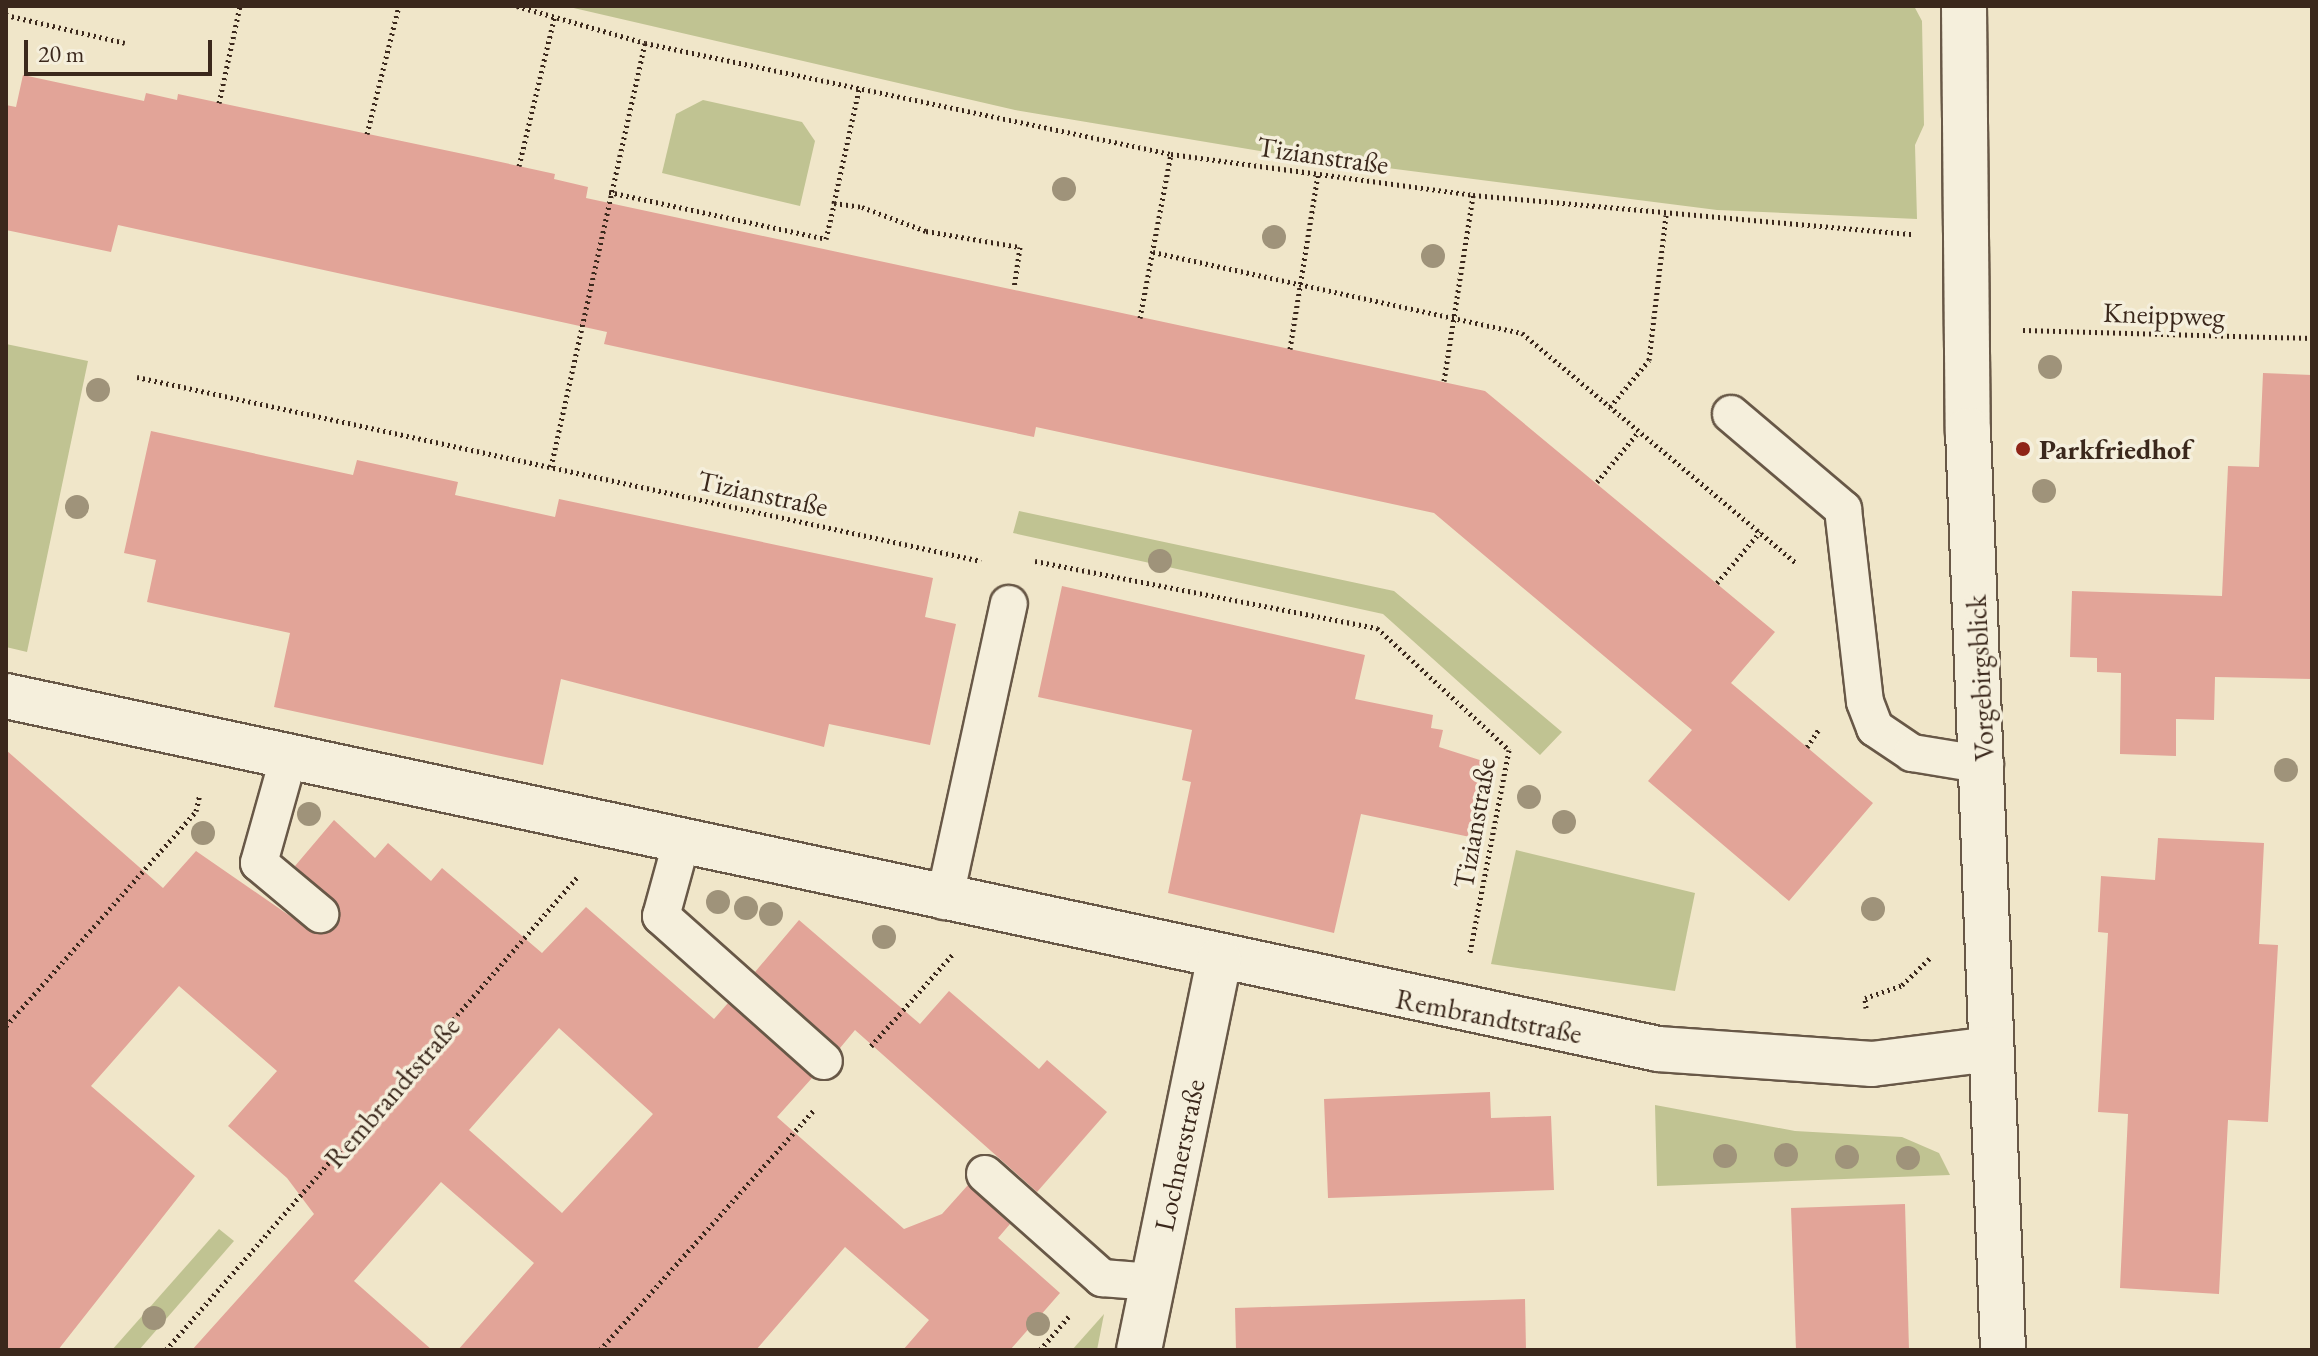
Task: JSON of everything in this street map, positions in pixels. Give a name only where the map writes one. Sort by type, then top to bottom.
[{"type":"street","name":"Vorgebirgsblick","points":[[1964,6],[1962,238],[1985,765],[1991,1049],[2003,1350]]},
{"type":"street","name":"Rembrandtstraße","points":[[6,696],[682,840],[944,901],[993,909],[1455,1011],[1658,1049],[1872,1064],[1991,1049]]},
{"type":"street","name":"Lochnerstraße","points":[[1139,1350],[1219,960]]},
{"type":"lane","points":[[1731,414],[1843,509],[1865,702],[1875,728],[1912,753],[1985,765]]},
{"type":"lane","points":[[944,901],[1009,604]]},
{"type":"lane","points":[[289,756],[259,863],[320,914]]},
{"type":"lane","points":[[682,840],[661,916],[824,1061]]},
{"type":"lane","points":[[985,1174],[1102,1278],[1153,1282]]},
{"type":"path","points":[[219,103],[240,6]]},
{"type":"path","points":[[367,134],[399,6]]},
{"type":"path","name":"Tizianstraße","points":[[517,6],[645,43],[1171,154],[1473,195],[1666,215],[1962,238]]},
{"type":"path","points":[[6,15],[125,43]]},
{"type":"path","points":[[519,166],[555,15]]},
{"type":"path","points":[[551,467],[609,192],[645,43]]},
{"type":"path","points":[[609,192],[826,239],[859,89]]},
{"type":"path","points":[[1140,318],[1171,154]]},
{"type":"path","points":[[1290,349],[1301,298],[1295,286],[1318,175]]},
{"type":"path","points":[[1444,381],[1449,317],[1473,195]]},
{"type":"path","points":[[834,203],[926,231],[1020,247],[1014,288]]},
{"type":"path","points":[[1610,407],[1649,360],[1666,215]]},
{"type":"path","points":[[1153,252],[1295,286],[1522,333],[1803,569]]},
{"type":"path","name":"Kneippweg","points":[[2015,330],[2312,338]]},
{"type":"path","name":"Tizianstraße","points":[[137,377],[993,562]]},
{"type":"path","points":[[1597,482],[1639,431]]},
{"type":"path","points":[[1717,583],[1760,532]]},
{"type":"path","name":"Tizianstraße","points":[[1020,564],[1046,559],[1377,628],[1509,750],[1455,1011]]},
{"type":"path","points":[[1807,747],[1821,728],[1820,713]]},
{"type":"path","points":[[1821,728],[1832,736]]},
{"type":"path","points":[[6,1026],[196,811],[214,739]]},
{"type":"path","name":"Rembrandtstraße","points":[[166,1350],[572,889],[607,825]]},
{"type":"path","points":[[863,1055],[993,909]]},
{"type":"path","points":[[1872,1064],[1865,998],[1902,985],[1938,945]]},
{"type":"path","points":[[600,1350],[821,1102]]},
{"type":"green space","points":[[565,6],[1914,6],[1922,21],[1924,125],[1915,145],[1917,219],[1717,210],[1278,154],[1015,110]]},
{"type":"green space","points":[[703,100],[802,122],[815,141],[800,206],[662,173],[676,114]]},
{"type":"green space","points":[[6,344],[88,361],[27,652],[6,647]]},
{"type":"green space","points":[[1019,511],[1394,591],[1562,732],[1540,755],[1383,614],[1013,533]]},
{"type":"green space","points":[[1516,850],[1695,893],[1675,991],[1491,964]]},
{"type":"green space","points":[[1655,1105],[1795,1131],[1902,1137],[1939,1153],[1950,1175],[1657,1186]]},
{"type":"green space","points":[[219,1229],[234,1241],[139,1350],[112,1350]]},
{"type":"green space","points":[[1104,1314],[1097,1350],[1072,1350]]},
{"type":"building","points":[[23,75],[144,101],[146,93],[177,100],[178,94],[473,156],[555,174],[554,179],[588,187],[586,198],[1485,391],[1775,632],[1731,683],[1873,803],[1789,901],[1648,781],[1692,730],[1434,513],[1036,427],[1034,437],[604,344],[607,332],[118,225],[111,252],[6,230],[6,105],[16,107]]},
{"type":"building","points":[[2263,373],[2312,375],[2312,679],[2215,677],[2214,720],[2176,719],[2176,756],[2120,754],[2121,673],[2097,672],[2097,658],[2070,657],[2072,591],[2222,596],[2228,466],[2259,467]]},
{"type":"building","points":[[151,431],[353,475],[357,460],[458,482],[455,495],[555,517],[559,499],[933,578],[925,617],[956,624],[930,745],[829,724],[824,747],[561,679],[543,765],[274,707],[290,633],[147,602],[156,560],[124,553]]},
{"type":"building","points":[[1062,586],[1365,655],[1355,699],[1433,715],[1431,728],[1443,730],[1439,747],[1486,762],[1470,837],[1361,814],[1334,933],[1168,893],[1191,782],[1182,780],[1192,730],[1038,697]]},
{"type":"building","points":[[6,750],[163,888],[196,851],[316,934],[336,928],[340,908],[295,866],[334,820],[375,858],[388,843],[431,881],[442,868],[542,953],[586,907],[714,1019],[728,1003],[812,1078],[777,1117],[904,1229],[942,1214],[968,1185],[1010,1224],[998,1238],[1060,1293],[1010,1350],[903,1350],[929,1320],[845,1247],[756,1350],[458,1350],[534,1263],[441,1182],[354,1281],[432,1350],[192,1350],[314,1214],[287,1178],[228,1126],[277,1071],[179,986],[91,1086],[195,1176],[58,1350],[6,1350]],"holes":[[[559,1028],[653,1114],[562,1213],[469,1130]]]},
{"type":"building","points":[[2158,838],[2264,843],[2259,944],[2278,945],[2268,1122],[2228,1120],[2219,1294],[2120,1288],[2128,1114],[2098,1112],[2108,933],[2098,932],[2101,876],[2155,880]]},
{"type":"building","points":[[799,920],[920,1024],[949,991],[1039,1069],[1047,1060],[1107,1112],[1037,1192],[855,1030],[840,1048],[755,972]]},
{"type":"building","points":[[1490,1092],[1491,1118],[1551,1116],[1554,1190],[1328,1198],[1324,1099]]},
{"type":"building","points":[[1905,1204],[1909,1350],[1796,1350],[1791,1208]]},
{"type":"building","points":[[1525,1299],[1526,1350],[1236,1350],[1235,1308]]},
{"type":"place","name":"Parkfriedhof","points":[[2023,449]]}]
